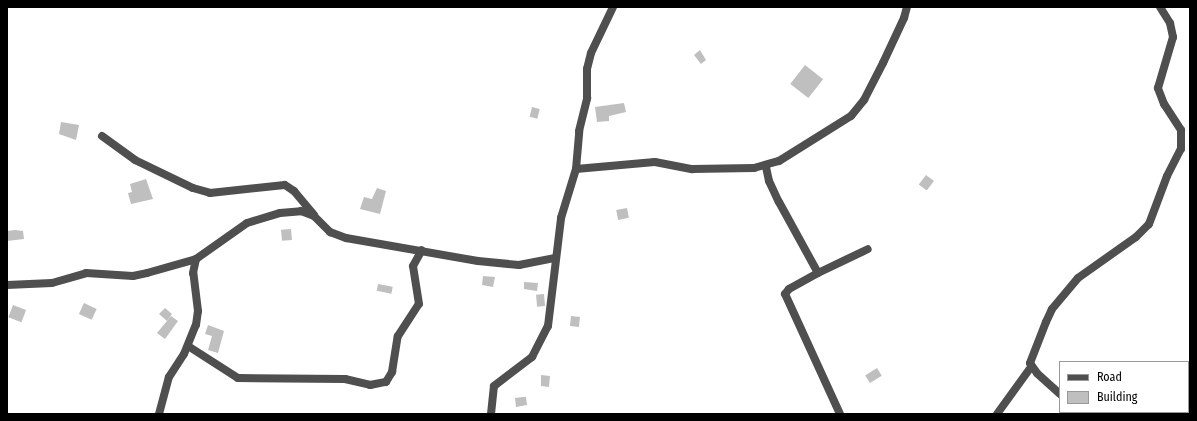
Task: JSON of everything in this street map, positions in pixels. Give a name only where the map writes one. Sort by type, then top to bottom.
[{"type":"street","points":[[491,414],[494,386],[532,357],[548,326],[554,258],[561,218],[576,169],[579,131],[587,98],[587,70],[591,53],[613,7]]},
{"type":"street","points":[[576,169],[655,162],[716,170],[766,167],[826,133],[851,116],[864,100],[904,18],[907,7]]},
{"type":"street","points":[[997,414],[1031,367],[1031,360],[1046,322],[1067,290],[1078,278],[1136,236],[1153,218],[1167,176],[1181,149],[1181,130],[1164,104],[1158,88],[1173,37],[1170,23],[1160,7]]},
{"type":"street","points":[[102,136],[135,160],[193,188],[210,193],[285,185],[294,191],[314,216],[330,232],[346,238],[422,250],[478,261],[519,265],[554,258]]},
{"type":"street","points":[[766,167],[769,182],[818,273]]},
{"type":"street","points":[[7,285],[52,283],[86,273],[133,276],[196,259],[247,223],[287,212],[301,211],[314,216]]},
{"type":"street","points":[[840,414],[786,299],[786,294],[789,289],[818,273],[868,249]]},
{"type":"street","points":[[188,346],[238,378],[345,379],[370,385],[386,382],[392,372],[398,336],[419,304],[413,266],[422,250]]},
{"type":"street","points":[[159,414],[168,377],[188,346],[198,312],[193,273],[196,259]]},
{"type":"street","points":[[1031,367],[1059,393]]},
{"type":"building","points":[[700,50],[706,60],[701,64],[694,55]]},
{"type":"building","points":[[805,65],[823,79],[808,98],[790,84]]},
{"type":"building","points":[[624,103],[626,112],[609,116],[609,121],[597,122],[595,107]]},
{"type":"building","points":[[532,107],[540,109],[537,119],[530,117]]},
{"type":"building","points":[[61,122],[79,125],[76,140],[59,134]]},
{"type":"building","points":[[926,175],[934,181],[927,191],[919,185]]},
{"type":"building","points":[[146,179],[153,199],[131,204],[128,193],[132,192],[130,184]]},
{"type":"building","points":[[377,188],[386,191],[380,214],[360,209],[364,197],[372,199]]},
{"type":"building","points":[[627,208],[629,218],[618,220],[616,210]]},
{"type":"building","points":[[291,229],[292,240],[282,241],[281,230]]},
{"type":"building","points":[[7,231],[23,231],[24,239],[7,241]]},
{"type":"building","points":[[483,276],[495,277],[493,287],[482,285]]},
{"type":"building","points":[[524,282],[538,283],[537,291],[524,289]]},
{"type":"building","points":[[378,284],[393,287],[391,294],[377,291]]},
{"type":"building","points":[[544,294],[545,306],[537,307],[536,295]]},
{"type":"building","points":[[84,303],[97,309],[92,320],[79,314]]},
{"type":"building","points":[[13,305],[26,310],[21,322],[8,317]]},
{"type":"building","points":[[165,308],[172,314],[167,321],[159,314]]},
{"type":"building","points":[[171,316],[178,321],[165,339],[157,333]]},
{"type":"building","points":[[571,316],[580,317],[579,327],[570,326]]},
{"type":"building","points":[[208,325],[224,331],[218,353],[208,350],[212,336],[205,334]]},
{"type":"building","points":[[877,368],[882,376],[870,383],[865,375]]},
{"type":"building","points":[[541,375],[550,376],[549,387],[541,386]]},
{"type":"building","points":[[526,397],[527,405],[516,407],[515,398]]}]
